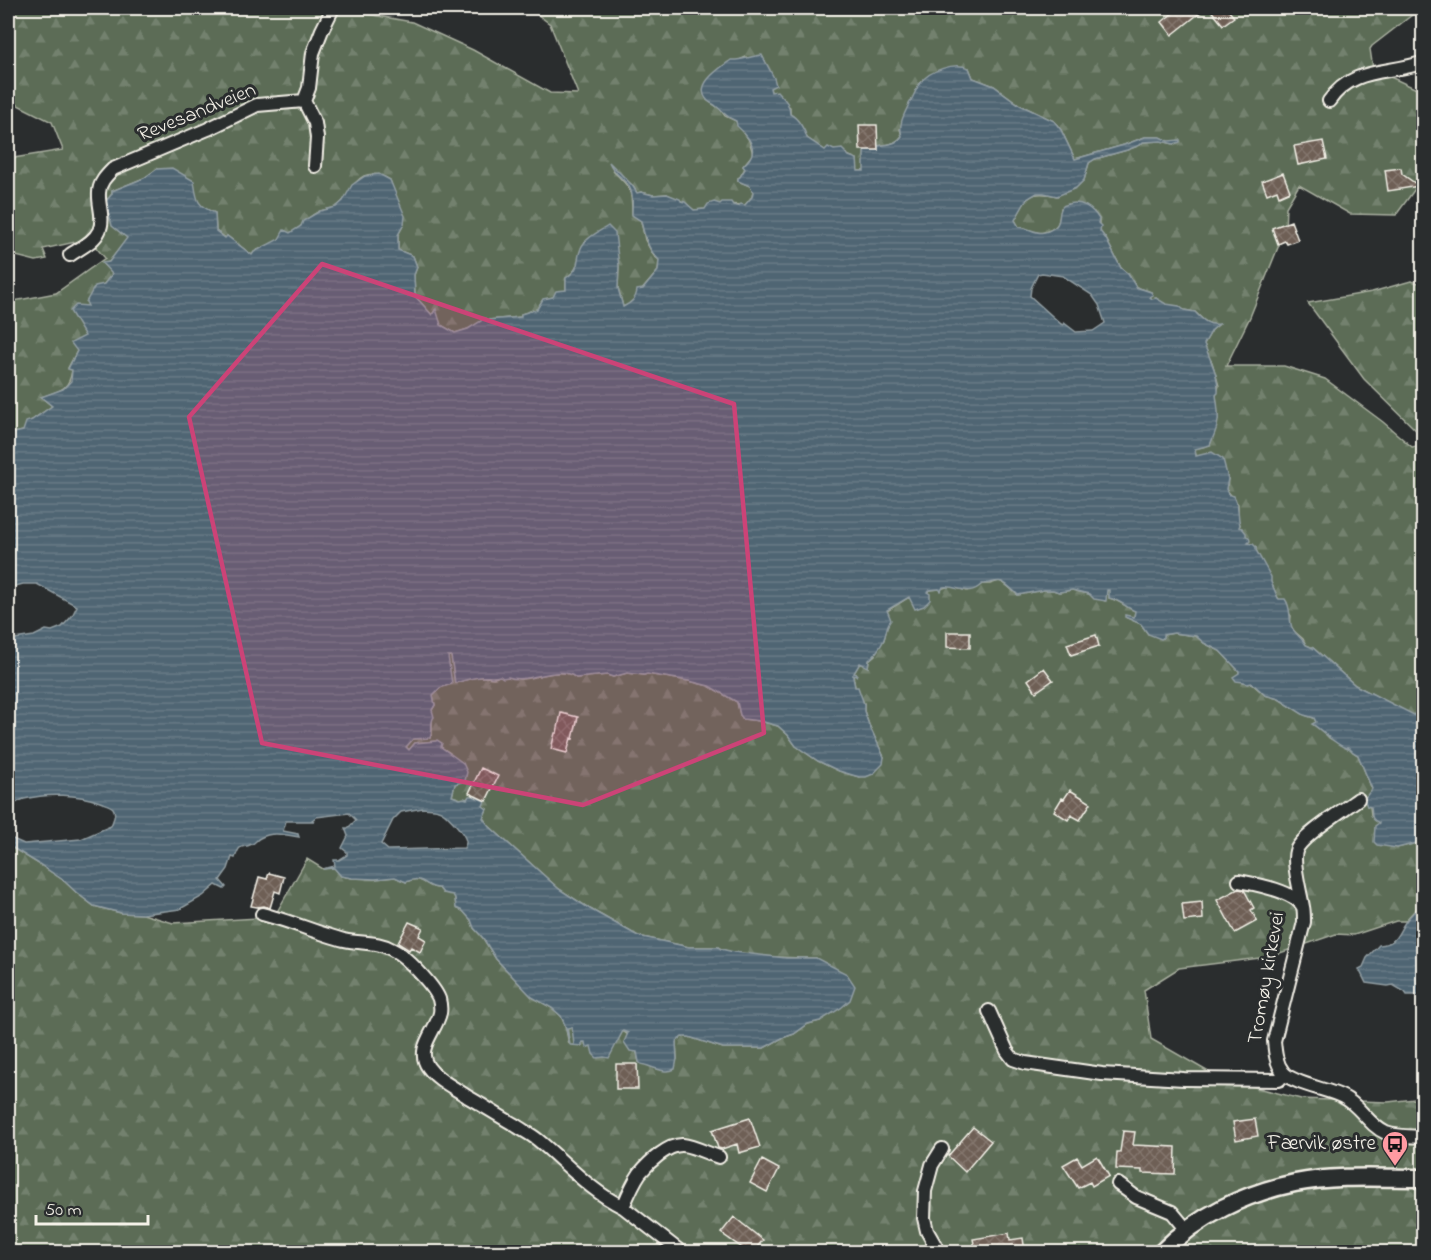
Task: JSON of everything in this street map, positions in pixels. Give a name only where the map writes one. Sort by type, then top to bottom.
[{"type":"main road","points":[[1162,1252],[1208,1216],[1243,1198],[1294,1183],[1335,1178],[1424,1178]]},
{"type":"street","points":[[315,166],[317,138],[315,123],[304,101],[309,88],[314,53],[333,8]]},
{"type":"street","points":[[1329,101],[1336,90],[1350,81],[1368,74],[1388,72],[1424,62]]},
{"type":"street","name":"Revesandveien","points":[[70,255],[91,241],[100,230],[102,220],[98,192],[102,181],[112,169],[208,129],[257,105],[304,101]]},
{"type":"street","points":[[1303,907],[1295,862],[1296,850],[1315,830],[1358,799]]},
{"type":"street","name":"Tromøy kirkevei","points":[[1239,881],[1286,894],[1303,907],[1304,922],[1274,1041],[1275,1054],[1284,1074]]},
{"type":"street","points":[[262,914],[346,940],[381,945],[394,950],[403,957],[434,988],[440,1001],[438,1019],[424,1048],[423,1057],[437,1077],[537,1139],[583,1181],[623,1207],[681,1252]]},
{"type":"street","points":[[989,1011],[1007,1051],[1013,1059],[1024,1064],[1102,1074],[1185,1079],[1279,1080],[1284,1074],[1294,1080],[1344,1097],[1384,1132],[1424,1137]]},
{"type":"street","points":[[623,1207],[641,1172],[659,1154],[671,1146],[683,1145],[719,1157]]},
{"type":"street","points":[[939,1252],[927,1231],[924,1218],[924,1191],[932,1165],[942,1149]]},
{"type":"street","points":[[1118,1184],[1136,1197],[1172,1212],[1188,1230]]},
{"type":"highlighted area","points":[[322,264],[734,404],[764,733],[583,805],[262,743],[189,417]]},
{"type":"green space","points":[[8,8],[333,8],[412,22],[473,50],[550,93],[578,94],[550,24],[529,8],[1421,8],[1370,49],[1373,69],[1421,91],[1423,178],[1396,215],[1350,214],[1299,185],[1286,207],[1285,230],[1250,317],[1226,366],[1284,366],[1325,379],[1383,422],[1412,447],[1423,445],[1423,718],[1416,717],[1355,685],[1313,648],[1306,645],[1290,625],[1291,616],[1278,598],[1256,547],[1247,543],[1246,536],[1239,527],[1238,504],[1226,489],[1228,479],[1196,456],[1194,449],[1210,445],[1218,419],[1216,394],[1219,386],[1204,344],[1212,330],[1218,325],[1208,323],[1195,312],[1178,306],[1166,305],[1156,298],[1152,299],[1151,292],[1136,287],[1121,268],[1106,239],[1099,231],[1099,219],[1094,212],[1061,208],[1056,226],[1039,233],[1019,227],[1015,220],[1026,200],[1035,194],[1057,196],[1084,180],[1089,163],[1095,159],[1127,150],[1143,142],[1161,141],[1174,144],[1159,137],[1145,137],[1075,159],[1054,121],[1020,105],[994,86],[973,78],[969,68],[900,129],[902,136],[900,139],[892,144],[878,146],[878,150],[864,171],[857,171],[857,159],[834,150],[826,151],[807,138],[790,114],[790,107],[771,92],[746,57],[737,61],[707,100],[720,109],[725,116],[736,121],[749,140],[753,154],[743,166],[745,168],[738,178],[738,181],[750,186],[753,192],[745,205],[720,204],[694,210],[667,194],[637,193],[632,185],[613,171],[624,181],[629,190],[632,199],[632,214],[641,221],[645,240],[654,256],[659,260],[658,271],[630,304],[623,307],[618,288],[619,266],[582,248],[576,269],[566,278],[566,290],[543,300],[537,309],[521,314],[521,317],[488,320],[455,333],[441,325],[435,310],[432,315],[415,296],[414,275],[417,267],[413,256],[398,250],[398,235],[404,224],[390,180],[387,178],[374,174],[364,176],[355,183],[340,204],[315,214],[295,231],[252,255],[227,236],[226,238],[216,231],[215,213],[203,208],[197,200],[157,169],[144,178],[112,191],[106,201],[128,238],[109,262],[103,264],[113,273],[89,306],[85,336],[68,368],[72,370],[66,386],[41,397],[52,406],[32,420],[23,431],[14,433],[8,441],[8,302],[56,293],[105,258],[89,239],[43,249],[47,259],[36,261],[8,254],[8,159],[63,150],[52,122],[8,100]]},
{"type":"green space","points":[[1411,281],[1423,284],[1423,437],[1364,379],[1308,303],[1372,292]]},
{"type":"green space","points":[[999,581],[1018,595],[1044,590],[1059,592],[1072,590],[1105,601],[1107,590],[1110,590],[1109,598],[1135,611],[1134,617],[1125,617],[1141,624],[1148,634],[1174,633],[1196,636],[1220,651],[1239,671],[1244,682],[1251,683],[1265,695],[1279,699],[1314,718],[1316,722],[1313,724],[1329,738],[1348,746],[1358,755],[1372,789],[1367,806],[1370,807],[1371,815],[1397,848],[1417,843],[1423,844],[1423,904],[1405,921],[1396,921],[1354,935],[1336,934],[1268,957],[1179,968],[1144,990],[1151,1039],[1219,1078],[1301,1099],[1388,1102],[1423,1098],[1423,1252],[8,1252],[8,845],[63,880],[94,906],[121,913],[143,914],[173,923],[274,917],[307,859],[323,869],[334,867],[341,876],[375,879],[395,877],[406,882],[421,880],[430,886],[439,888],[443,893],[453,894],[456,908],[463,911],[471,920],[496,959],[532,997],[561,1016],[569,1044],[567,1027],[572,1027],[581,1042],[586,1042],[587,1047],[622,1031],[632,1040],[639,1062],[677,1059],[676,1042],[682,1037],[689,1037],[723,1048],[764,1048],[794,1034],[808,1024],[820,1021],[816,958],[750,955],[718,947],[689,947],[638,936],[559,889],[489,826],[483,818],[487,809],[452,796],[455,784],[450,753],[437,741],[415,743],[409,750],[406,747],[413,739],[430,738],[432,735],[432,710],[435,705],[433,695],[440,688],[447,656],[451,656],[455,683],[470,678],[498,676],[521,679],[564,673],[576,678],[607,675],[613,677],[627,673],[647,674],[709,686],[737,702],[743,719],[778,726],[796,746],[818,761],[859,777],[884,757],[869,725],[864,703],[855,687],[853,675],[860,662],[868,667],[869,660],[884,640],[888,622],[887,611],[909,597],[930,590],[950,586],[967,591],[982,584]]},
{"type":"water","points":[[762,55],[776,85],[770,88],[771,92],[777,91],[784,99],[790,114],[801,124],[807,138],[825,150],[828,147],[834,150],[842,149],[849,156],[857,159],[858,171],[864,171],[864,150],[878,150],[878,146],[894,143],[900,139],[902,120],[924,78],[943,68],[956,66],[969,68],[973,78],[994,86],[1020,105],[1054,121],[1075,159],[1145,137],[1160,137],[1168,141],[1180,140],[1174,144],[1161,141],[1143,142],[1127,150],[1095,159],[1089,163],[1084,180],[1076,188],[1057,196],[1037,193],[1027,199],[1015,220],[1019,227],[1040,233],[1057,225],[1063,206],[1077,203],[1086,206],[1099,219],[1100,231],[1121,268],[1136,287],[1151,292],[1152,299],[1156,298],[1166,304],[1195,312],[1208,323],[1219,324],[1212,330],[1204,344],[1217,380],[1216,430],[1210,445],[1195,449],[1196,456],[1212,452],[1223,459],[1228,479],[1226,489],[1236,500],[1239,527],[1249,537],[1248,543],[1256,547],[1271,577],[1278,598],[1285,599],[1287,602],[1292,627],[1306,645],[1313,648],[1355,685],[1423,718],[1423,844],[1417,843],[1397,848],[1377,845],[1374,842],[1375,826],[1379,823],[1373,818],[1371,807],[1367,806],[1364,799],[1372,789],[1358,755],[1348,747],[1348,749],[1338,744],[1312,724],[1316,722],[1314,718],[1304,715],[1279,699],[1265,695],[1252,683],[1236,681],[1233,677],[1239,671],[1220,651],[1196,636],[1174,633],[1163,635],[1161,639],[1148,634],[1141,624],[1125,617],[1125,615],[1134,617],[1135,611],[1109,598],[1109,590],[1107,590],[1106,601],[1072,590],[1059,592],[1044,590],[1018,595],[998,581],[982,584],[967,591],[948,587],[943,587],[941,591],[939,589],[930,590],[927,592],[930,594],[930,600],[924,606],[915,609],[909,597],[887,610],[891,620],[883,641],[869,660],[868,667],[860,663],[854,673],[857,674],[856,676],[853,675],[869,725],[884,757],[883,764],[873,774],[866,777],[839,771],[818,761],[796,746],[778,726],[743,719],[737,702],[709,686],[647,674],[627,673],[613,677],[607,675],[576,678],[561,673],[516,679],[500,676],[474,678],[455,683],[451,656],[448,656],[452,684],[440,688],[433,695],[435,705],[432,710],[434,717],[430,738],[413,739],[406,747],[409,750],[415,743],[437,740],[442,743],[441,747],[463,763],[467,772],[465,781],[455,784],[452,796],[467,799],[473,796],[485,801],[483,806],[487,809],[483,818],[489,826],[559,889],[638,936],[689,947],[718,947],[734,952],[786,958],[816,958],[847,974],[855,986],[850,1000],[841,1008],[820,1021],[808,1024],[794,1034],[764,1048],[723,1048],[689,1037],[682,1037],[676,1042],[677,1059],[675,1069],[671,1071],[662,1071],[641,1064],[637,1052],[630,1051],[624,1042],[628,1033],[623,1031],[609,1058],[597,1058],[591,1046],[586,1048],[585,1042],[582,1042],[582,1046],[570,1045],[561,1016],[532,997],[496,959],[471,920],[463,911],[456,908],[453,895],[443,893],[439,888],[421,880],[406,882],[395,877],[352,878],[341,876],[334,868],[323,869],[335,866],[334,860],[347,855],[342,848],[348,836],[345,828],[356,820],[349,813],[316,817],[312,820],[314,821],[286,821],[283,831],[298,834],[299,837],[270,835],[240,848],[235,858],[232,857],[228,869],[220,880],[226,887],[224,889],[216,885],[203,896],[180,909],[143,914],[121,913],[94,906],[63,880],[8,845],[8,837],[24,844],[81,839],[111,826],[115,815],[113,808],[109,805],[82,797],[62,795],[24,799],[8,808],[8,640],[34,636],[46,630],[52,631],[62,627],[77,606],[37,584],[23,584],[8,588],[8,441],[14,433],[23,431],[26,422],[52,406],[41,397],[63,389],[71,381],[72,370],[68,369],[77,351],[71,343],[85,336],[70,311],[76,305],[88,306],[86,302],[95,286],[104,284],[112,274],[102,263],[109,262],[127,238],[112,226],[106,201],[112,191],[144,178],[157,169],[172,168],[194,181],[198,201],[215,213],[216,231],[225,238],[227,236],[252,255],[279,239],[284,230],[290,233],[301,226],[303,221],[320,211],[336,207],[343,201],[352,185],[365,176],[379,174],[390,180],[405,216],[404,224],[398,235],[398,250],[413,256],[417,267],[414,275],[415,296],[432,315],[436,309],[441,325],[455,333],[468,329],[483,318],[488,320],[521,317],[521,314],[537,309],[543,299],[553,297],[556,291],[566,290],[566,278],[576,267],[583,244],[608,226],[615,233],[619,266],[618,288],[623,307],[633,300],[637,290],[643,289],[658,271],[659,260],[649,247],[641,221],[632,215],[630,188],[609,162],[637,193],[667,194],[680,199],[694,210],[705,209],[708,204],[714,202],[745,205],[753,192],[750,186],[738,181],[738,178],[745,169],[743,166],[751,156],[752,146],[737,126],[736,121],[708,101],[703,89],[709,78],[731,60]],"holes":[[[1038,274],[1063,276],[1092,295],[1099,305],[1105,323],[1093,331],[1076,332],[1064,323],[1061,324],[1030,296]],[[423,808],[441,811],[449,817],[465,838],[464,848],[388,850],[381,844],[393,820],[401,812]],[[572,1027],[574,1045],[570,1045],[567,1028]]]},
{"type":"water","points":[[1423,904],[1423,995],[1407,995],[1393,985],[1366,983],[1359,969],[1379,945],[1394,940],[1408,918]]},
{"type":"building","points":[[1179,8],[1206,8],[1172,35],[1162,22]]},
{"type":"building","points":[[1209,8],[1226,8],[1234,17],[1223,25]]},
{"type":"building","points":[[859,125],[877,125],[878,150],[860,150]]},
{"type":"building","points":[[1323,141],[1327,159],[1298,165],[1294,146]]},
{"type":"building","points":[[1401,168],[1402,174],[1419,186],[1388,191],[1385,170]]},
{"type":"building","points":[[1283,173],[1290,191],[1279,196],[1277,190],[1267,194],[1262,181]]},
{"type":"building","points":[[1291,221],[1298,240],[1278,244],[1272,228]]},
{"type":"building","points":[[947,632],[970,632],[970,648],[947,647]]},
{"type":"building","points":[[1096,635],[1099,646],[1071,655],[1067,644]]},
{"type":"building","points":[[1044,668],[1053,680],[1036,692],[1028,680]]},
{"type":"building","points":[[561,713],[578,717],[567,753],[551,749]]},
{"type":"building","points":[[481,768],[498,776],[486,801],[469,793]]},
{"type":"building","points":[[1070,790],[1091,803],[1080,820],[1071,815],[1068,820],[1054,811]]},
{"type":"building","points":[[269,873],[284,877],[280,893],[275,891],[270,908],[251,906],[259,877],[267,879]]},
{"type":"building","points":[[1238,889],[1244,890],[1254,908],[1251,910],[1257,921],[1235,933],[1217,900]]},
{"type":"building","points":[[1202,902],[1203,919],[1184,921],[1182,904]]},
{"type":"building","points":[[409,922],[423,928],[419,936],[426,940],[420,952],[411,947],[409,950],[398,943]]},
{"type":"building","points":[[616,1064],[637,1064],[638,1089],[616,1089]]},
{"type":"building","points":[[750,1118],[760,1147],[739,1153],[737,1144],[722,1149],[718,1148],[712,1130]]},
{"type":"building","points":[[1255,1119],[1258,1136],[1236,1140],[1233,1122]]},
{"type":"building","points":[[973,1127],[991,1141],[965,1172],[948,1156]]},
{"type":"building","points":[[1123,1131],[1135,1132],[1133,1145],[1176,1147],[1175,1174],[1116,1169],[1117,1152],[1120,1152]]},
{"type":"building","points":[[1097,1156],[1109,1176],[1092,1186],[1090,1182],[1078,1188],[1063,1165],[1077,1157],[1082,1165]]},
{"type":"building","points":[[762,1160],[779,1169],[767,1192],[750,1183]]},
{"type":"building","points":[[734,1217],[763,1240],[753,1252],[748,1252],[721,1233]]},
{"type":"building","points":[[1009,1233],[1010,1240],[1023,1238],[1025,1252],[976,1252],[973,1239]]},
{"type":"place","name":"Færvik østre","points":[[1395,1167]]}]
